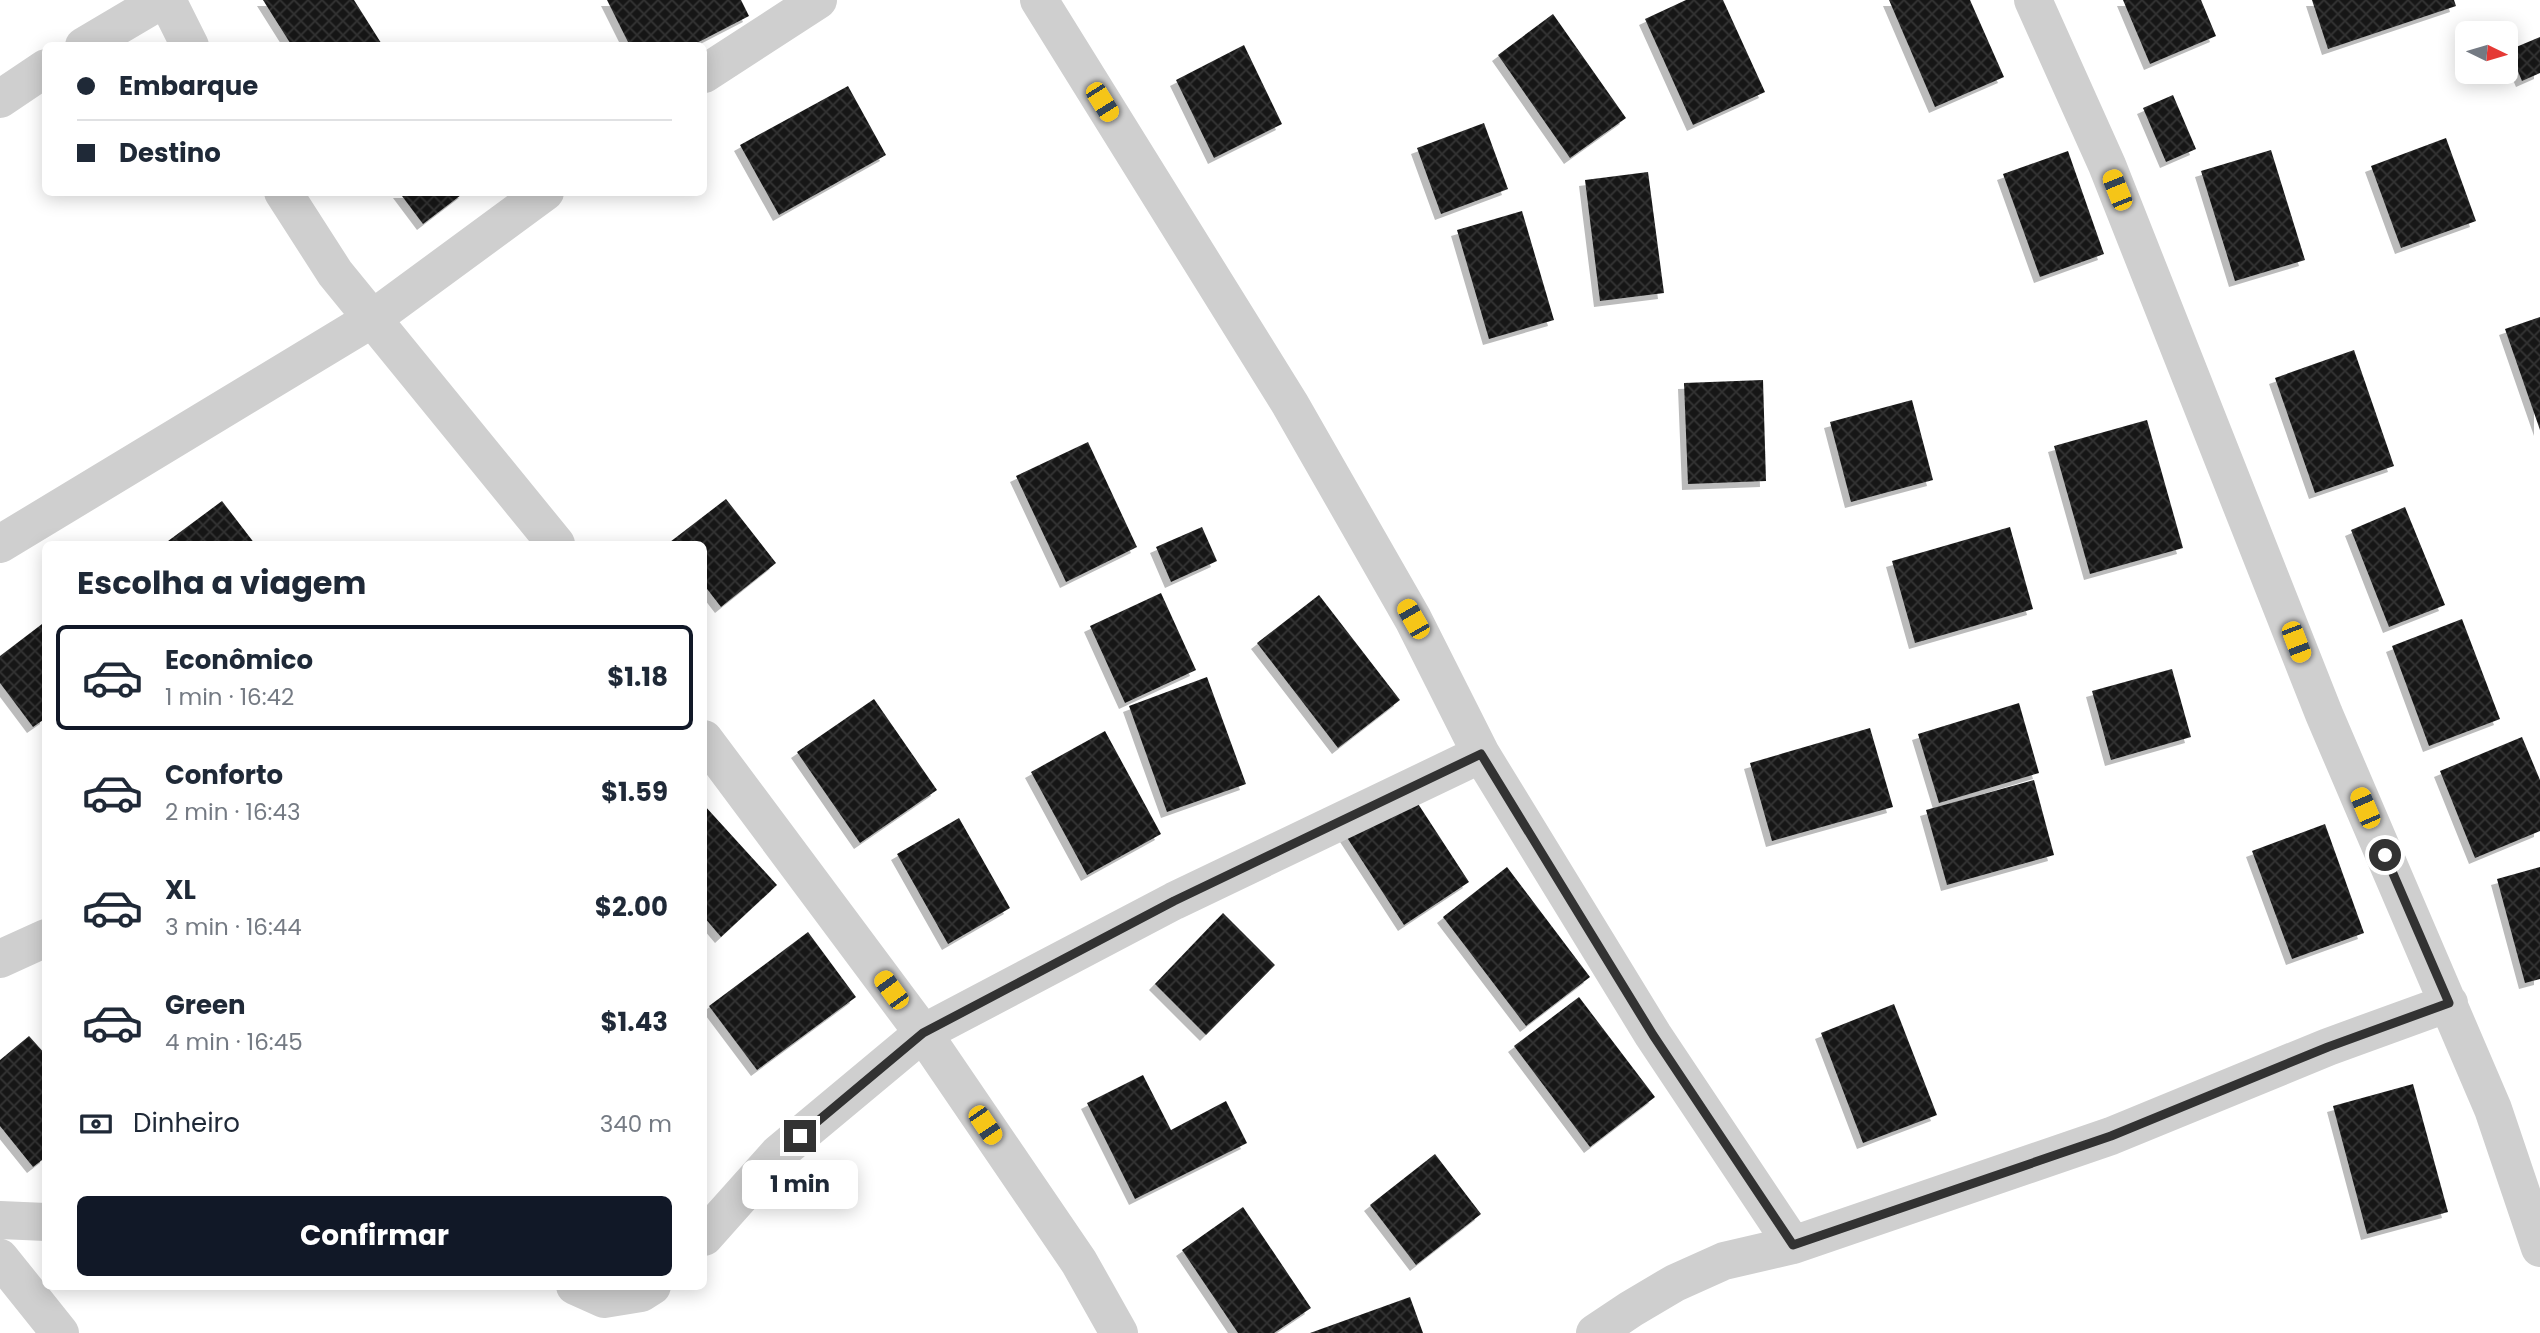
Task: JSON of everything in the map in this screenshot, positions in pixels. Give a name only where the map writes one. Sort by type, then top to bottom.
[{"type":"street","points":[[91,42],[164,0],[188,42]]},
{"type":"street","points":[[707,72],[818,0]]},
{"type":"street","points":[[1039,0],[1290,404],[1413,619],[1481,754],[1653,1035],[1793,1245]]},
{"type":"street","points":[[2033,0],[2107,164],[2324,714],[2493,1110],[2540,1248]]},
{"type":"street","points":[[0,99],[42,71]]},
{"type":"street","points":[[286,196],[335,273],[554,541]]},
{"type":"street","points":[[0,544],[372,319],[540,196]]},
{"type":"street","points":[[707,743],[923,1033],[1079,1262],[1119,1333]]},
{"type":"street","points":[[707,1234],[779,1153],[923,1033],[1174,901],[1481,754]]},
{"type":"street","points":[[0,959],[42,940]]},
{"type":"street","points":[[1595,1333],[1675,1283],[1724,1261],[1793,1245],[2111,1136],[2328,1047],[2449,1003]]},
{"type":"street","points":[[0,1220],[42,1222]]},
{"type":"street","points":[[0,1258],[61,1333]]},
{"type":"street","points":[[584,1290],[604,1299],[646,1290]]},
{"type":"building","points":[[263,0],[354,0],[380,42],[289,42]]},
{"type":"building","points":[[607,0],[741,0],[749,16],[699,42],[628,42]]},
{"type":"building","points":[[1686,0],[1723,0],[1765,92],[1693,125],[1645,19]]},
{"type":"building","points":[[1889,0],[1970,0],[2004,77],[1935,107]]},
{"type":"building","points":[[2123,0],[2201,0],[2216,36],[2150,64]]},
{"type":"building","points":[[2312,0],[2454,0],[2456,6],[2328,49]]},
{"type":"building","points":[[1553,14],[1626,118],[1570,158],[1498,55]]},
{"type":"building","points":[[2540,37],[2540,73],[2522,81],[2518,71],[2518,46]]},
{"type":"building","points":[[1244,45],[1282,124],[1214,158],[1176,80]]},
{"type":"building","points":[[848,86],[886,155],[779,215],[740,145]]},
{"type":"building","points":[[2173,95],[2196,149],[2166,162],[2143,108]]},
{"type":"building","points":[[1484,123],[1508,189],[1441,214],[1417,148]]},
{"type":"building","points":[[2446,138],[2476,221],[2401,248],[2371,166]]},
{"type":"building","points":[[2271,150],[2305,260],[2235,281],[2201,171]]},
{"type":"building","points":[[2068,151],[2104,254],[2040,277],[2003,174]]},
{"type":"building","points":[[1648,172],[1664,293],[1600,301],[1585,180]]},
{"type":"building","points":[[402,196],[460,196],[423,224]]},
{"type":"building","points":[[1522,211],[1554,320],[1489,339],[1457,230]]},
{"type":"building","points":[[2540,317],[2540,430],[2505,329]]},
{"type":"building","points":[[2354,350],[2394,466],[2315,493],[2275,378]]},
{"type":"building","points":[[1763,380],[1766,481],[1688,484],[1684,383]]},
{"type":"building","points":[[1912,400],[1933,480],[1851,502],[1830,422]]},
{"type":"building","points":[[2147,420],[2183,548],[2090,574],[2054,446]]},
{"type":"building","points":[[1088,442],[1137,547],[1066,582],[1016,476]]},
{"type":"building","points":[[726,499],[776,563],[721,607],[707,589],[707,541],[671,541]]},
{"type":"building","points":[[222,501],[253,541],[168,541]]},
{"type":"building","points":[[2405,507],[2445,605],[2389,627],[2351,530]]},
{"type":"building","points":[[1202,527],[1217,561],[1171,582],[1156,547]]},
{"type":"building","points":[[2010,527],[2033,609],[1915,643],[1892,561]]},
{"type":"building","points":[[1161,593],[1196,670],[1125,703],[1090,626]]},
{"type":"building","points":[[1319,595],[1400,700],[1338,748],[1257,643]]},
{"type":"building","points":[[2462,619],[2500,719],[2429,746],[2392,646]]},
{"type":"building","points":[[42,624],[42,721],[33,727],[0,683],[0,656]]},
{"type":"building","points":[[2172,669],[2191,737],[2111,760],[2092,691]]},
{"type":"building","points":[[1207,677],[1246,784],[1167,812],[1129,706]]},
{"type":"building","points":[[874,699],[937,790],[860,843],[797,752]]},
{"type":"building","points":[[2019,703],[2039,773],[1939,803],[1918,734]]},
{"type":"building","points":[[1870,728],[1893,807],[1772,841],[1750,763]]},
{"type":"building","points":[[1105,731],[1161,834],[1087,875],[1031,772]]},
{"type":"building","points":[[2522,737],[2540,780],[2540,831],[2475,858],[2440,771]]},
{"type":"building","points":[[2034,780],[2054,855],[1947,885],[1926,810]]},
{"type":"building","points":[[1411,793],[1469,882],[1404,925],[1346,836]]},
{"type":"building","points":[[707,808],[777,885],[721,937],[707,921]]},
{"type":"building","points":[[959,818],[1010,908],[948,944],[897,854]]},
{"type":"building","points":[[2325,824],[2364,933],[2292,959],[2252,851]]},
{"type":"building","points":[[1507,867],[1590,977],[1526,1026],[1443,917]]},
{"type":"building","points":[[2540,867],[2540,979],[2525,983],[2497,879]]},
{"type":"building","points":[[1223,913],[1275,965],[1206,1035],[1155,984]]},
{"type":"building","points":[[808,932],[856,997],[757,1070],[709,1006]]},
{"type":"building","points":[[1579,997],[1655,1097],[1590,1147],[1514,1046]]},
{"type":"building","points":[[1894,1004],[1937,1115],[1863,1143],[1821,1033]]},
{"type":"building","points":[[29,1036],[42,1051],[42,1160],[33,1167],[0,1126],[0,1060]]},
{"type":"building","points":[[1143,1075],[1171,1130],[1226,1101],[1247,1143],[1135,1199],[1087,1103]]},
{"type":"building","points":[[2413,1084],[2448,1212],[2367,1234],[2333,1106]]},
{"type":"building","points":[[1435,1154],[1481,1214],[1416,1265],[1370,1205]]},
{"type":"building","points":[[1243,1207],[1311,1308],[1274,1333],[1238,1333],[1182,1250]]},
{"type":"building","points":[[1410,1297],[1423,1333],[1310,1333]]},
{"type":"route","points":[[800,1136],[923,1033],[1174,901],[1481,754],[1653,1035],[1793,1245],[2111,1136],[2328,1047],[2449,1003],[2385,855]]}]
